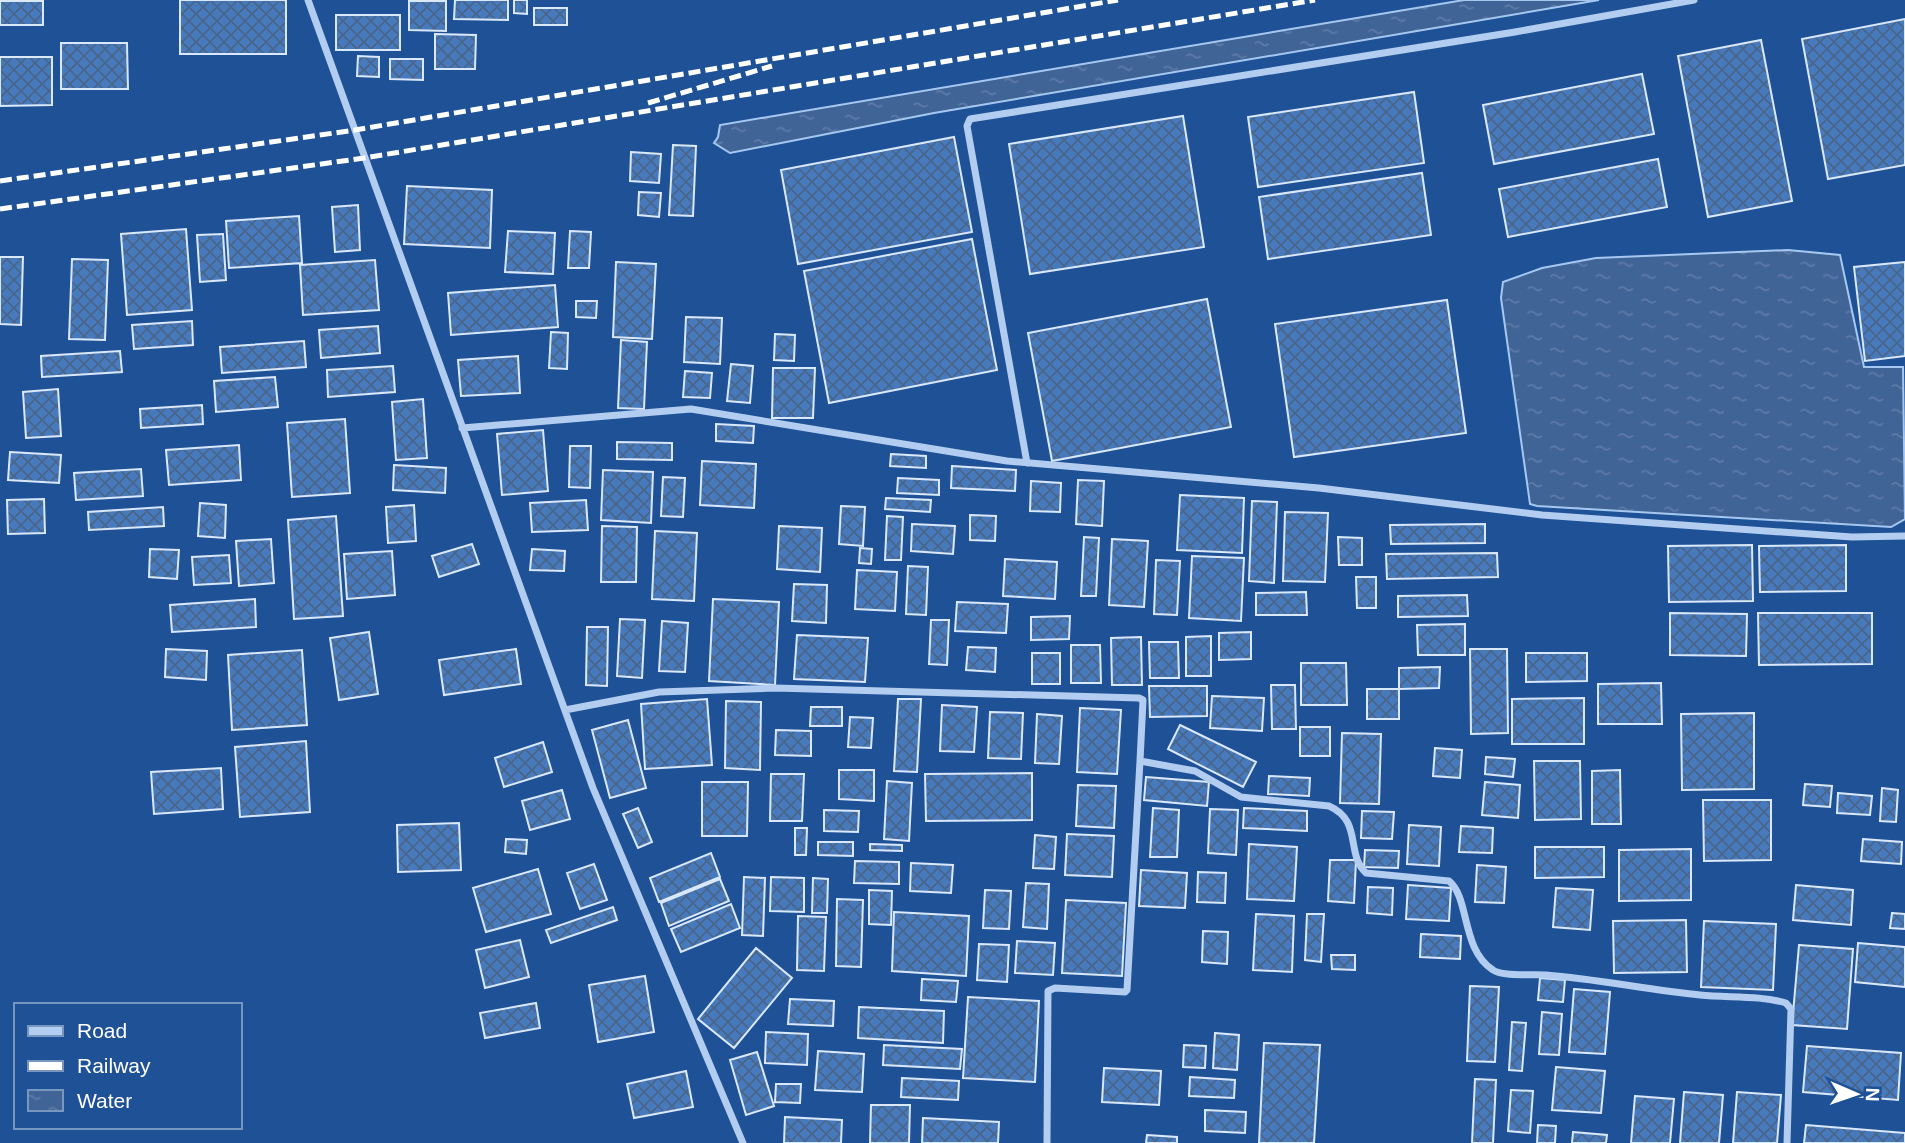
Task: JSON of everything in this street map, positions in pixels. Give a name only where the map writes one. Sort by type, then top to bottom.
[{"type":"street","points":[[308,0],[593,788],[743,1143]]},
{"type":"street","points":[[1027,463],[967,126],[970,119],[1515,32],[1694,0]]},
{"type":"street","points":[[462,428],[691,409],[1027,463],[1319,488],[1542,516],[1852,537],[1905,536]]},
{"type":"street","points":[[565,710],[659,692],[775,688],[1131,697],[1143,700],[1127,990],[1055,988],[1048,991],[1046,1143]]},
{"type":"street","points":[[1140,761],[1195,771],[1241,797],[1329,806],[1338,810],[1353,832],[1356,857],[1366,873],[1449,881],[1456,887],[1475,949],[1485,964],[1495,972],[1546,975],[1786,1003],[1791,1009],[1787,1143]]},
{"type":"water","points":[[1464,0],[1599,0],[934,113],[730,153],[714,143],[720,125]]},
{"type":"water","points":[[1788,250],[1840,255],[1864,367],[1903,367],[1905,519],[1891,527],[1530,504],[1501,298],[1503,282],[1542,268],[1596,258]]},
{"type":"building","points":[[180,0],[286,0],[286,54],[180,54]]},
{"type":"building","points":[[455,0],[508,0],[508,20],[454,19]]},
{"type":"building","points":[[514,0],[527,0],[527,14],[514,13]]},
{"type":"building","points":[[0,1],[43,1],[43,25],[0,25]]},
{"type":"building","points":[[409,1],[446,1],[446,31],[409,30]]},
{"type":"building","points":[[534,8],[567,8],[567,25],[534,25]]},
{"type":"building","points":[[336,15],[400,15],[400,50],[336,50]]},
{"type":"building","points":[[1905,19],[1905,165],[1828,179],[1802,39]]},
{"type":"building","points":[[435,34],[476,35],[475,69],[435,69]]},
{"type":"building","points":[[1761,40],[1792,201],[1708,217],[1678,56]]},
{"type":"building","points":[[61,43],[127,43],[128,89],[61,89]]},
{"type":"building","points":[[358,56],[379,57],[379,77],[357,76]]},
{"type":"building","points":[[0,57],[52,57],[52,105],[0,106]]},
{"type":"building","points":[[390,59],[423,59],[423,80],[390,79]]},
{"type":"building","points":[[1642,74],[1654,134],[1494,164],[1483,105]]},
{"type":"building","points":[[1414,92],[1424,163],[1258,187],[1248,117]]},
{"type":"building","points":[[1183,116],[1204,247],[1030,274],[1009,144]]},
{"type":"building","points":[[954,137],[972,232],[798,264],[781,170]]},
{"type":"building","points":[[673,145],[696,146],[693,216],[669,215]]},
{"type":"building","points":[[631,152],[661,154],[659,183],[630,181]]},
{"type":"building","points":[[1658,159],[1667,207],[1508,237],[1499,189]]},
{"type":"building","points":[[1422,173],[1431,235],[1268,259],[1259,197]]},
{"type":"building","points":[[407,186],[492,190],[490,248],[404,244]]},
{"type":"building","points":[[639,192],[661,193],[659,217],[638,215]]},
{"type":"building","points":[[358,205],[360,250],[335,252],[332,207]]},
{"type":"building","points":[[299,216],[302,263],[229,268],[226,221]]},
{"type":"building","points":[[186,229],[192,310],[127,315],[121,234]]},
{"type":"building","points":[[508,231],[555,233],[553,274],[505,272]]},
{"type":"building","points":[[570,231],[591,232],[589,268],[568,268]]},
{"type":"building","points":[[223,234],[226,280],[200,282],[197,235]]},
{"type":"building","points":[[972,239],[997,370],[829,403],[804,271]]},
{"type":"building","points":[[0,257],[23,257],[21,325],[0,324]]},
{"type":"building","points":[[72,259],[108,260],[105,340],[69,339]]},
{"type":"building","points":[[375,260],[379,310],[303,315],[300,265]]},
{"type":"building","points":[[616,262],[656,264],[652,339],[613,337]]},
{"type":"building","points":[[1905,262],[1905,356],[1865,361],[1854,267]]},
{"type":"building","points":[[555,285],[558,327],[451,335],[448,293]]},
{"type":"building","points":[[1207,299],[1231,427],[1052,461],[1028,333]]},
{"type":"building","points":[[1447,300],[1466,433],[1294,457],[1275,324]]},
{"type":"building","points":[[576,301],[597,301],[596,318],[576,317]]},
{"type":"building","points":[[686,317],[722,318],[720,364],[684,362]]},
{"type":"building","points":[[192,321],[193,345],[134,349],[132,325]]},
{"type":"building","points":[[378,326],[380,353],[321,358],[319,330]]},
{"type":"building","points":[[551,332],[568,333],[567,369],[549,368]]},
{"type":"building","points":[[775,334],[795,335],[794,361],[774,360]]},
{"type":"building","points":[[621,340],[647,342],[644,409],[618,408]]},
{"type":"building","points":[[304,341],[306,367],[222,373],[220,347]]},
{"type":"building","points":[[120,351],[122,372],[42,377],[41,356]]},
{"type":"building","points":[[518,356],[520,393],[461,396],[458,360]]},
{"type":"building","points":[[731,364],[753,366],[750,403],[727,401]]},
{"type":"building","points":[[393,366],[395,392],[328,397],[327,370]]},
{"type":"building","points":[[773,368],[815,368],[813,418],[772,418]]},
{"type":"building","points":[[685,371],[712,373],[710,398],[683,397]]},
{"type":"building","points":[[275,377],[278,407],[216,412],[214,381]]},
{"type":"building","points":[[58,389],[61,436],[26,438],[23,392]]},
{"type":"building","points":[[423,399],[427,458],[396,460],[392,402]]},
{"type":"building","points":[[202,405],[203,424],[141,428],[140,409]]},
{"type":"building","points":[[345,419],[350,493],[292,497],[287,423]]},
{"type":"building","points":[[716,424],[754,426],[753,443],[716,441]]},
{"type":"building","points":[[543,430],[548,491],[502,495],[497,434]]},
{"type":"building","points":[[617,442],[672,443],[672,460],[617,459]]},
{"type":"building","points":[[239,445],[241,480],[169,485],[166,450]]},
{"type":"building","points":[[570,446],[591,446],[590,488],[569,487]]},
{"type":"building","points":[[10,452],[61,455],[59,483],[8,480]]},
{"type":"building","points":[[891,454],[926,456],[926,468],[890,466]]},
{"type":"building","points":[[702,461],[756,464],[754,508],[700,505]]},
{"type":"building","points":[[394,465],[446,468],[445,493],[393,490]]},
{"type":"building","points":[[952,466],[1016,470],[1015,491],[951,488]]},
{"type":"building","points":[[141,469],[143,496],[76,500],[74,473]]},
{"type":"building","points":[[603,470],[653,472],[651,523],[601,520]]},
{"type":"building","points":[[663,477],[685,478],[683,517],[661,516]]},
{"type":"building","points":[[898,478],[939,480],[939,495],[897,493]]},
{"type":"building","points":[[1078,480],[1104,481],[1102,526],[1076,524]]},
{"type":"building","points":[[1031,481],[1061,483],[1060,512],[1030,511]]},
{"type":"building","points":[[1180,495],[1244,498],[1242,553],[1177,550]]},
{"type":"building","points":[[886,498],[931,500],[930,512],[885,509]]},
{"type":"building","points":[[44,499],[45,533],[8,534],[7,500]]},
{"type":"building","points":[[586,500],[588,530],[532,532],[530,503]]},
{"type":"building","points":[[1252,501],[1277,502],[1274,583],[1249,581]]},
{"type":"building","points":[[200,503],[226,505],[225,538],[198,536]]},
{"type":"building","points":[[414,505],[416,541],[388,543],[386,507]]},
{"type":"building","points":[[841,506],[865,507],[863,546],[839,544]]},
{"type":"building","points":[[163,507],[164,526],[89,530],[88,512]]},
{"type":"building","points":[[1285,512],[1328,513],[1325,582],[1283,581]]},
{"type":"building","points":[[970,515],[996,516],[995,541],[970,540]]},
{"type":"building","points":[[336,516],[343,616],[294,619],[288,520]]},
{"type":"building","points":[[887,516],[903,517],[901,560],[885,560]]},
{"type":"building","points":[[912,524],[955,526],[953,554],[911,551]]},
{"type":"building","points":[[1485,524],[1485,543],[1391,544],[1390,525]]},
{"type":"building","points":[[602,526],[637,527],[636,582],[601,582]]},
{"type":"building","points":[[779,526],[822,528],[820,572],[777,569]]},
{"type":"building","points":[[655,531],[697,533],[694,601],[652,599]]},
{"type":"building","points":[[1084,537],[1099,538],[1096,596],[1081,596]]},
{"type":"building","points":[[1338,537],[1362,538],[1362,565],[1339,565]]},
{"type":"building","points":[[271,539],[274,583],[239,586],[236,541]]},
{"type":"building","points":[[1112,539],[1148,541],[1144,607],[1109,605]]},
{"type":"building","points":[[472,544],[479,564],[439,577],[432,556]]},
{"type":"building","points":[[1752,545],[1753,601],[1669,602],[1668,546]]},
{"type":"building","points":[[1846,545],[1846,591],[1760,592],[1759,546]]},
{"type":"building","points":[[860,548],[872,549],[871,564],[859,563]]},
{"type":"building","points":[[150,549],[179,550],[177,579],[149,577]]},
{"type":"building","points":[[532,549],[565,551],[564,571],[530,570]]},
{"type":"building","points":[[392,551],[395,595],[347,599],[344,554]]},
{"type":"building","points":[[1497,553],[1498,577],[1387,579],[1386,554]]},
{"type":"building","points":[[229,555],[231,583],[194,585],[192,557]]},
{"type":"building","points":[[1192,556],[1244,558],[1241,621],[1189,618]]},
{"type":"building","points":[[1005,559],[1057,562],[1055,599],[1003,596]]},
{"type":"building","points":[[1156,560],[1180,561],[1177,615],[1154,614]]},
{"type":"building","points":[[908,566],[928,567],[926,615],[906,614]]},
{"type":"building","points":[[857,570],[897,572],[895,611],[855,609]]},
{"type":"building","points":[[1356,577],[1376,577],[1376,608],[1357,608]]},
{"type":"building","points":[[794,584],[827,585],[826,623],[792,621]]},
{"type":"building","points":[[1306,592],[1307,615],[1256,615],[1256,593]]},
{"type":"building","points":[[1467,595],[1468,616],[1398,617],[1398,596]]},
{"type":"building","points":[[255,599],[256,627],[172,632],[170,605]]},
{"type":"building","points":[[713,599],[779,602],[775,685],[709,681]]},
{"type":"building","points":[[957,602],[1008,604],[1006,633],[955,631]]},
{"type":"building","points":[[1670,613],[1747,614],[1746,656],[1670,655]]},
{"type":"building","points":[[1758,613],[1872,613],[1872,664],[1759,665]]},
{"type":"building","points":[[1070,616],[1069,639],[1031,640],[1031,617]]},
{"type":"building","points":[[620,619],[645,620],[642,678],[617,676]]},
{"type":"building","points":[[931,620],[949,620],[947,665],[929,664]]},
{"type":"building","points":[[662,621],[688,623],[685,672],[659,671]]},
{"type":"building","points":[[1465,624],[1465,655],[1418,655],[1417,625]]},
{"type":"building","points":[[587,627],[608,627],[607,686],[586,685]]},
{"type":"building","points":[[369,632],[378,694],[339,700],[330,638]]},
{"type":"building","points":[[1251,632],[1251,659],[1219,660],[1219,633]]},
{"type":"building","points":[[797,635],[868,638],[865,682],[794,679]]},
{"type":"building","points":[[1211,636],[1211,676],[1186,676],[1186,637]]},
{"type":"building","points":[[1141,637],[1142,685],[1112,685],[1111,638]]},
{"type":"building","points":[[1149,642],[1178,642],[1179,678],[1150,678]]},
{"type":"building","points":[[1071,645],[1100,645],[1101,683],[1071,683]]},
{"type":"building","points":[[968,647],[996,648],[995,672],[966,670]]},
{"type":"building","points":[[166,649],[207,651],[206,680],[165,677]]},
{"type":"building","points":[[516,649],[521,684],[444,695],[439,660]]},
{"type":"building","points":[[1470,649],[1507,649],[1508,733],[1471,734]]},
{"type":"building","points":[[302,650],[307,725],[232,730],[228,655]]},
{"type":"building","points":[[1032,653],[1060,653],[1060,684],[1032,684]]},
{"type":"building","points":[[1526,653],[1587,653],[1587,681],[1526,682]]},
{"type":"building","points":[[1301,663],[1346,663],[1347,705],[1301,705]]},
{"type":"building","points":[[1440,667],[1439,688],[1399,689],[1399,668]]},
{"type":"building","points":[[1661,683],[1662,724],[1598,724],[1598,684]]},
{"type":"building","points":[[1271,685],[1295,685],[1296,729],[1272,729]]},
{"type":"building","points":[[1149,686],[1207,686],[1207,716],[1150,717]]},
{"type":"building","points":[[1367,689],[1399,689],[1399,719],[1367,719]]},
{"type":"building","points":[[1212,696],[1264,698],[1262,731],[1210,728]]},
{"type":"building","points":[[1584,698],[1584,744],[1512,744],[1512,699]]},
{"type":"building","points":[[707,699],[712,765],[645,769],[641,704]]},
{"type":"building","points":[[898,699],[921,699],[917,772],[894,771]]},
{"type":"building","points":[[726,701],[761,702],[760,770],[725,768]]},
{"type":"building","points":[[942,705],[977,707],[974,752],[940,751]]},
{"type":"building","points":[[811,707],[842,707],[842,726],[810,726]]},
{"type":"building","points":[[1080,708],[1121,710],[1117,774],[1077,772]]},
{"type":"building","points":[[990,712],[1023,713],[1021,759],[988,758]]},
{"type":"building","points":[[1754,713],[1754,789],[1682,790],[1681,714]]},
{"type":"building","points":[[1037,714],[1062,716],[1059,764],[1035,763]]},
{"type":"building","points":[[850,717],[873,718],[871,748],[848,747]]},
{"type":"building","points":[[628,720],[646,788],[610,798],[592,730]]},
{"type":"building","points":[[1180,725],[1256,762],[1243,787],[1168,749]]},
{"type":"building","points":[[1300,727],[1330,727],[1330,756],[1300,756]]},
{"type":"building","points":[[776,730],[811,731],[811,756],[775,755]]},
{"type":"building","points":[[1342,733],[1381,734],[1379,804],[1340,803]]},
{"type":"building","points":[[306,741],[310,812],[240,817],[235,747]]},
{"type":"building","points":[[543,742],[552,772],[504,787],[495,758]]},
{"type":"building","points":[[1435,748],[1462,750],[1460,778],[1433,776]]},
{"type":"building","points":[[1486,757],[1515,759],[1513,777],[1485,774]]},
{"type":"building","points":[[1534,761],[1580,761],[1581,819],[1535,820]]},
{"type":"building","points":[[221,768],[223,809],[154,814],[151,772]]},
{"type":"building","points":[[839,770],[874,770],[874,801],[839,799]]},
{"type":"building","points":[[1620,770],[1621,824],[1592,824],[1592,771]]},
{"type":"building","points":[[1032,773],[1032,820],[926,821],[925,774]]},
{"type":"building","points":[[771,774],[804,774],[802,821],[770,821]]},
{"type":"building","points":[[1269,776],[1310,778],[1309,796],[1268,794]]},
{"type":"building","points":[[1146,777],[1209,782],[1207,806],[1144,800]]},
{"type":"building","points":[[887,781],[912,783],[909,841],[884,839]]},
{"type":"building","points":[[702,782],[748,782],[747,836],[702,836]]},
{"type":"building","points":[[1485,782],[1520,785],[1518,818],[1482,815]]},
{"type":"building","points":[[1805,784],[1832,786],[1830,807],[1803,805]]},
{"type":"building","points":[[1078,785],[1116,786],[1114,828],[1076,826]]},
{"type":"building","points":[[1882,788],[1898,790],[1896,822],[1880,821]]},
{"type":"building","points":[[562,790],[570,819],[530,830],[522,801]]},
{"type":"building","points":[[1838,793],[1872,796],[1870,815],[1837,813]]},
{"type":"building","points":[[1703,800],[1771,800],[1771,860],[1704,861]]},
{"type":"building","points":[[638,808],[652,842],[638,848],[623,814]]},
{"type":"building","points":[[1153,808],[1179,810],[1177,857],[1150,857]]},
{"type":"building","points":[[1244,808],[1307,811],[1307,831],[1243,828]]},
{"type":"building","points":[[1210,809],[1238,810],[1236,855],[1208,853]]},
{"type":"building","points":[[824,810],[859,811],[858,832],[824,831]]},
{"type":"building","points":[[1362,811],[1394,812],[1392,839],[1361,838]]},
{"type":"building","points":[[459,823],[461,870],[398,872],[397,825]]},
{"type":"building","points":[[1409,825],[1441,827],[1439,866],[1407,864]]},
{"type":"building","points":[[1461,826],[1493,828],[1492,853],[1459,852]]},
{"type":"building","points":[[795,828],[807,828],[806,855],[795,855]]},
{"type":"building","points":[[1067,834],[1114,836],[1112,877],[1065,875]]},
{"type":"building","points":[[1035,835],[1056,837],[1054,869],[1033,868]]},
{"type":"building","points":[[506,839],[527,840],[526,854],[505,852]]},
{"type":"building","points":[[1863,839],[1902,842],[1901,864],[1861,861]]},
{"type":"building","points":[[818,842],[853,842],[853,856],[818,855]]},
{"type":"building","points":[[870,844],[902,845],[902,851],[870,850]]},
{"type":"building","points":[[1249,844],[1297,847],[1294,901],[1247,899]]},
{"type":"building","points":[[1535,847],[1604,847],[1604,877],[1535,878]]},
{"type":"building","points":[[1691,849],[1691,900],[1619,901],[1619,850]]},
{"type":"building","points":[[1365,850],[1399,851],[1398,868],[1364,867]]},
{"type":"building","points":[[711,853],[720,877],[659,902],[650,878]]},
{"type":"building","points":[[1330,860],[1356,860],[1354,903],[1328,901]]},
{"type":"building","points":[[855,861],[899,862],[899,884],[854,883]]},
{"type":"building","points":[[911,863],[953,865],[951,893],[910,891]]},
{"type":"building","points":[[594,864],[607,900],[580,909],[567,873]]},
{"type":"building","points":[[1477,865],[1506,867],[1504,903],[1475,902]]},
{"type":"building","points":[[538,869],[551,914],[486,932],[473,888]]},
{"type":"building","points":[[1141,870],[1187,873],[1185,908],[1139,906]]},
{"type":"building","points":[[1198,872],[1226,873],[1225,903],[1197,902]]},
{"type":"building","points":[[744,877],[765,878],[763,936],[742,935]]},
{"type":"building","points":[[771,877],[804,878],[804,912],[770,911]]},
{"type":"building","points":[[813,878],[828,879],[827,913],[812,913]]},
{"type":"building","points":[[720,879],[729,901],[669,926],[661,903]]},
{"type":"building","points":[[1026,883],[1049,884],[1047,929],[1023,927]]},
{"type":"building","points":[[1408,885],[1451,888],[1449,921],[1406,919]]},
{"type":"building","points":[[1796,885],[1853,890],[1851,925],[1793,920]]},
{"type":"building","points":[[1368,887],[1393,888],[1392,915],[1367,913]]},
{"type":"building","points":[[1556,888],[1593,890],[1590,930],[1553,927]]},
{"type":"building","points":[[869,890],[892,891],[891,925],[869,924]]},
{"type":"building","points":[[985,890],[1011,891],[1009,929],[983,928]]},
{"type":"building","points":[[837,899],[863,900],[861,967],[836,966]]},
{"type":"building","points":[[1066,900],[1126,903],[1122,976],[1062,973]]},
{"type":"building","points":[[731,904],[740,928],[681,952],[671,929]]},
{"type":"building","points":[[613,907],[617,920],[551,943],[546,930]]},
{"type":"building","points":[[894,912],[969,916],[966,976],[892,971]]},
{"type":"building","points":[[1892,913],[1905,914],[1905,929],[1890,928]]},
{"type":"building","points":[[1256,914],[1294,916],[1292,972],[1253,970]]},
{"type":"building","points":[[1307,914],[1324,914],[1321,962],[1305,960]]},
{"type":"building","points":[[798,916],[826,917],[824,971],[797,970]]},
{"type":"building","points":[[1686,920],[1687,972],[1614,973],[1613,921]]},
{"type":"building","points":[[1704,921],[1776,924],[1773,990],[1701,987]]},
{"type":"building","points":[[1203,931],[1228,932],[1227,964],[1202,962]]},
{"type":"building","points":[[1421,934],[1461,936],[1460,959],[1420,957]]},
{"type":"building","points":[[520,940],[529,977],[485,988],[476,950]]},
{"type":"building","points":[[1017,941],[1055,943],[1053,975],[1015,973]]},
{"type":"building","points":[[1858,943],[1905,947],[1905,987],[1855,982]]},
{"type":"building","points":[[979,944],[1009,945],[1007,982],[977,980]]},
{"type":"building","points":[[1799,945],[1853,949],[1847,1029],[1792,1025]]},
{"type":"building","points":[[756,948],[792,978],[734,1048],[698,1019]]},
{"type":"building","points":[[1331,955],[1355,955],[1355,970],[1332,969]]},
{"type":"building","points":[[645,976],[654,1032],[598,1042],[589,985]]},
{"type":"building","points":[[1540,978],[1565,980],[1563,1002],[1538,1000]]},
{"type":"building","points":[[922,979],[958,981],[956,1002],[921,1000]]},
{"type":"building","points":[[1470,986],[1499,987],[1495,1062],[1467,1061]]},
{"type":"building","points":[[1574,989],[1610,992],[1605,1054],[1569,1052]]},
{"type":"building","points":[[968,997],[1039,1001],[1035,1082],[963,1078]]},
{"type":"building","points":[[790,999],[834,1001],[833,1026],[788,1024]]},
{"type":"building","points":[[536,1003],[540,1028],[485,1038],[480,1013]]},
{"type":"building","points":[[859,1007],[944,1011],[943,1043],[858,1038]]},
{"type":"building","points":[[1542,1012],[1562,1014],[1559,1055],[1539,1054]]},
{"type":"building","points":[[1512,1022],[1526,1023],[1522,1071],[1509,1070]]},
{"type":"building","points":[[766,1032],[808,1034],[807,1065],[765,1063]]},
{"type":"building","points":[[1215,1033],[1239,1035],[1237,1070],[1213,1068]]},
{"type":"building","points":[[1264,1043],[1320,1045],[1314,1143],[1259,1143]]},
{"type":"building","points":[[884,1045],[962,1049],[960,1069],[883,1065]]},
{"type":"building","points":[[1184,1045],[1206,1046],[1205,1068],[1183,1067]]},
{"type":"building","points":[[1807,1046],[1901,1053],[1898,1100],[1803,1092]]},
{"type":"building","points":[[818,1051],[864,1054],[862,1092],[815,1090]]},
{"type":"building","points":[[757,1052],[774,1106],[746,1115],[730,1060]]},
{"type":"building","points":[[1556,1067],[1605,1071],[1601,1113],[1552,1110]]},
{"type":"building","points":[[1104,1068],[1161,1071],[1159,1105],[1102,1102]]},
{"type":"building","points":[[686,1071],[693,1107],[634,1118],[627,1084]]},
{"type":"building","points":[[1190,1077],[1235,1080],[1234,1098],[1189,1096]]},
{"type":"building","points":[[902,1078],[959,1081],[958,1100],[901,1097]]},
{"type":"building","points":[[1475,1079],[1496,1080],[1493,1143],[1472,1143]]},
{"type":"building","points":[[776,1084],[801,1084],[800,1103],[775,1102]]},
{"type":"building","points":[[1511,1090],[1533,1091],[1530,1133],[1508,1131]]},
{"type":"building","points":[[1684,1092],[1723,1095],[1719,1143],[1680,1143]]},
{"type":"building","points":[[1737,1092],[1781,1095],[1777,1143],[1733,1143]]},
{"type":"building","points":[[1635,1096],[1674,1099],[1670,1143],[1631,1143]]},
{"type":"building","points":[[871,1105],[910,1105],[909,1143],[870,1143]]},
{"type":"building","points":[[1205,1110],[1246,1112],[1245,1133],[1205,1131]]},
{"type":"building","points":[[785,1117],[842,1120],[841,1143],[784,1143]]},
{"type":"building","points":[[923,1118],[999,1122],[998,1143],[922,1143]]},
{"type":"building","points":[[1538,1125],[1556,1126],[1555,1143],[1537,1143]]},
{"type":"building","points":[[1806,1125],[1905,1133],[1905,1143],[1804,1143]]},
{"type":"building","points":[[1573,1132],[1607,1135],[1606,1143],[1572,1143]]},
{"type":"building","points":[[1147,1135],[1177,1137],[1177,1143],[1146,1143]]},
{"type":"railway","points":[[0,181],[355,130],[1118,0]]},
{"type":"railway","points":[[0,209],[364,158],[1315,0]]},
{"type":"railway","points":[[648,103],[772,66]]}]
